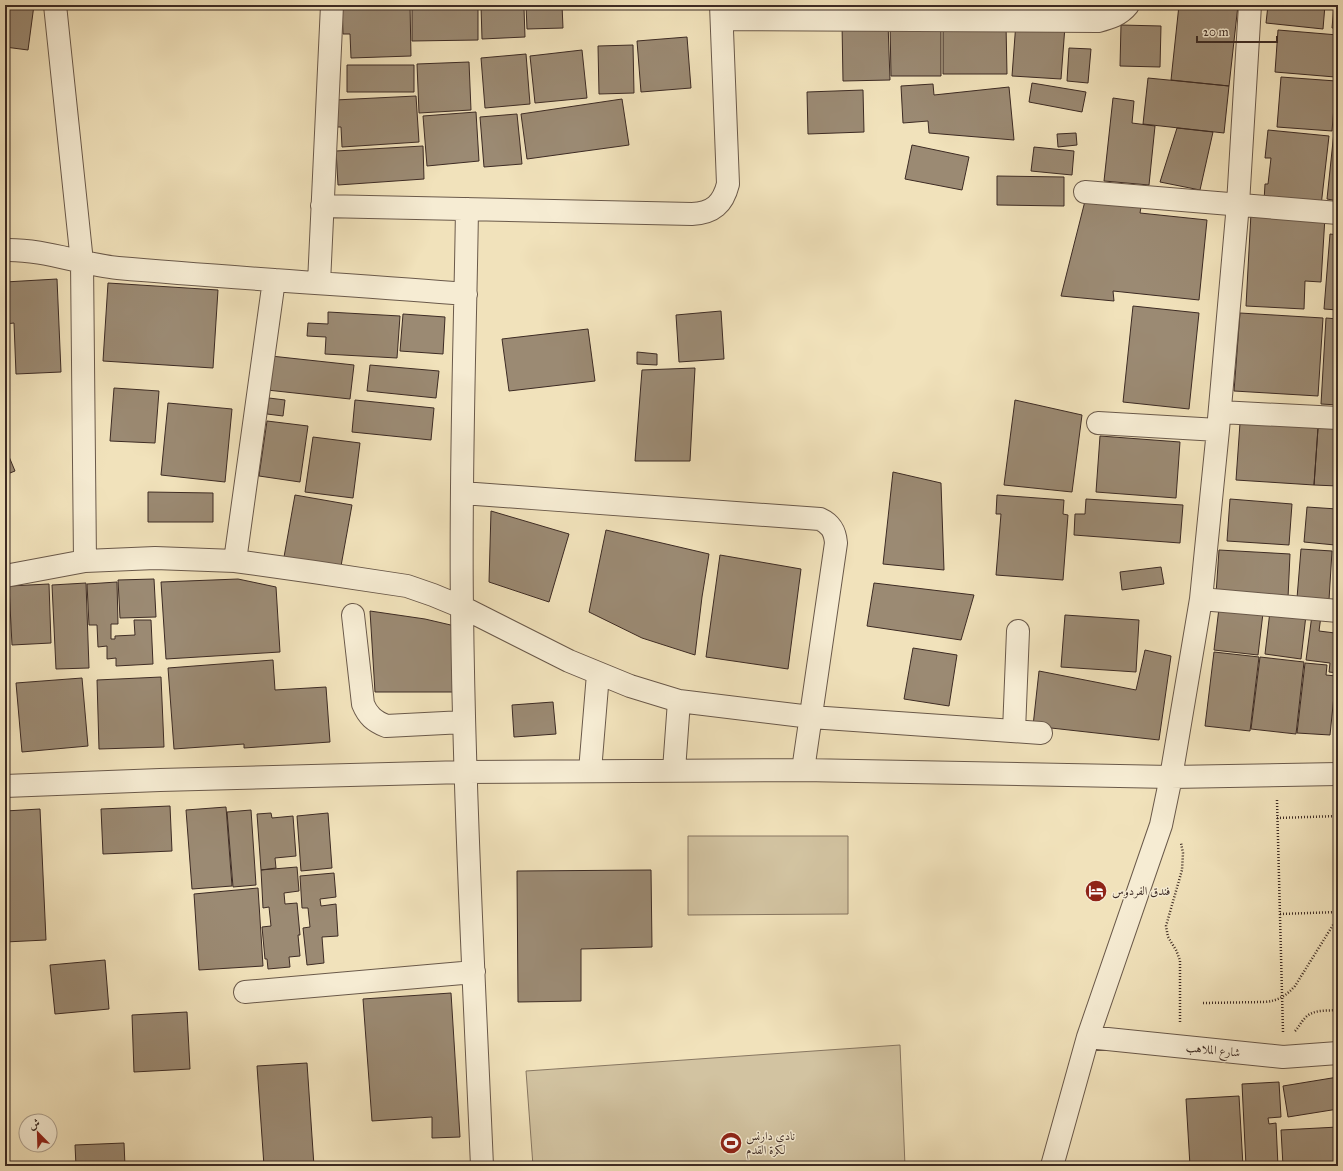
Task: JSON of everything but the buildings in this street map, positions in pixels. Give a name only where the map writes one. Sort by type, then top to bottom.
[{"type":"street","points":[[55,5],[82,262],[85,561]]},
{"type":"street","points":[[319,283],[332,5]]},
{"type":"street","points":[[322,206],[697,214],[710,211],[723,199],[728,184],[721,12],[1098,21],[1110,18],[1123,11],[1128,5]]},
{"type":"street","points":[[1052,1166],[1088,1038],[1161,826],[1171,777],[1201,599],[1219,421],[1238,204],[1250,5]]},
{"type":"street","points":[[1085,192],[1338,213]]},
{"type":"street","points":[[467,209],[462,493],[462,607],[465,772],[482,1166]]},
{"type":"street","points":[[5,250],[57,256],[99,266],[466,294]]},
{"type":"street","points":[[235,561],[274,280]]},
{"type":"street","points":[[1098,423],[1338,418]]},
{"type":"street","points":[[462,493],[820,519],[831,526],[835,534],[836,543],[803,770]]},
{"type":"street","points":[[5,576],[85,561],[155,558],[235,561],[407,586],[462,607],[598,674],[630,686],[679,701],[811,717],[1041,733]]},
{"type":"street","points":[[1201,599],[1338,611]]},
{"type":"street","points":[[353,615],[363,704],[371,718],[386,726],[464,722]]},
{"type":"street","points":[[1014,731],[1018,631]]},
{"type":"street","points":[[590,771],[598,674]]},
{"type":"street","points":[[674,770],[679,701]]},
{"type":"street","points":[[5,786],[160,780],[465,772],[674,770],[803,770],[1171,777],[1338,774]]},
{"type":"street","points":[[245,992],[474,972]]},
{"type":"street","name":"شارع الملاهب","points":[[1088,1038],[1283,1057],[1338,1053]]},
{"type":"path","points":[[1276,775],[1283,1035],[1289,1034]]},
{"type":"path","points":[[1277,818],[1338,816]]},
{"type":"path","points":[[1161,826],[1174,831],[1182,844],[1183,853],[1182,870],[1166,926],[1166,932],[1180,960],[1180,1026]]},
{"type":"path","points":[[1280,914],[1338,912]]},
{"type":"path","points":[[1203,1003],[1264,1002],[1282,998],[1294,986],[1338,917]]},
{"type":"path","points":[[1295,1032],[1301,1022],[1309,1014],[1316,1011],[1338,1010]]},
{"type":"shaded area","points":[[688,836],[848,836],[848,914],[688,915]]},
{"type":"shaded area","points":[[900,1045],[905,1166],[533,1166],[526,1071]]},
{"type":"place","name":"فندق الفردوس","points":[[1096,891]]},
{"type":"place","name":"نادي دارنس لكرة القدم","points":[[731,1143]]}]
